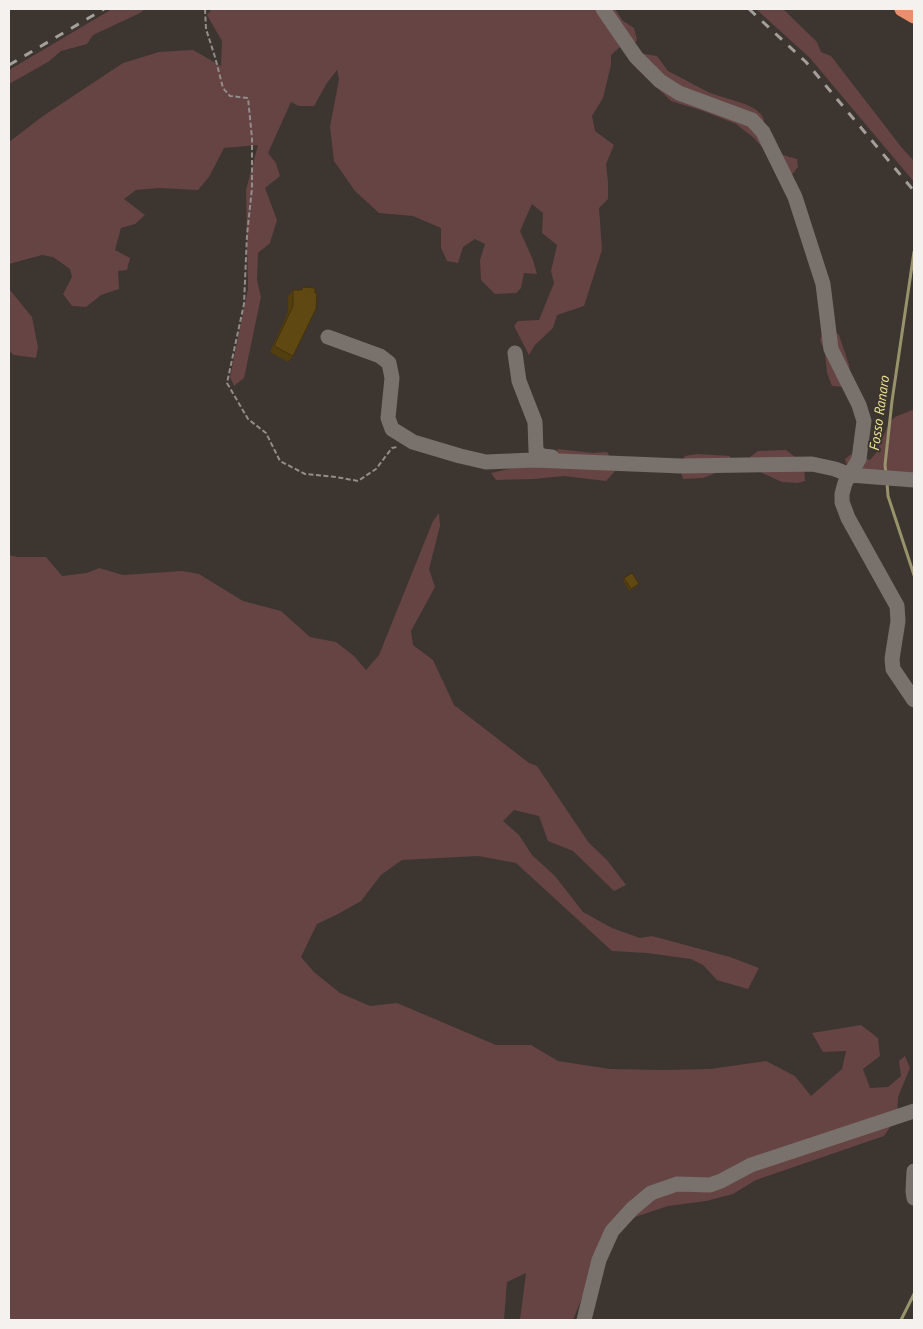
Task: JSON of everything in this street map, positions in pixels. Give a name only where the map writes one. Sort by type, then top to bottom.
[{"type":"highway","points":[[902,9],[914,16]]},
{"type":"street","points":[[603,9],[636,57],[660,80],[679,93],[752,120],[763,132],[795,197],[823,284],[831,349],[859,405],[864,421],[859,459],[843,488],[842,502],[848,518],[897,606],[898,621],[892,659],[893,668],[914,700]]},
{"type":"street","points":[[328,337],[380,356],[389,363],[392,378],[388,418],[392,430],[400,436],[422,445],[486,462],[534,460],[681,466],[812,464],[850,475],[914,480]]},
{"type":"street","points":[[515,353],[520,381],[535,422],[536,452],[542,456],[568,458],[572,462]]},
{"type":"street","points":[[584,1320],[599,1260],[612,1231],[632,1209],[651,1193],[677,1184],[710,1185],[751,1165],[914,1111]]},
{"type":"street","points":[[914,1171],[914,1198]]},
{"type":"path","points":[[205,9],[206,29],[216,57],[222,88],[230,96],[248,98],[252,138],[252,188],[247,235],[244,304],[227,383],[248,419],[266,433],[280,460],[305,474],[358,481],[376,469],[392,448],[422,445]]},
{"type":"shaded area","points":[[112,9],[145,9],[93,35],[87,44],[61,51],[48,62],[9,84],[9,70]]},
{"type":"shaded area","points":[[212,9],[615,9],[623,21],[634,28],[637,40],[633,46],[620,47],[611,55],[611,65],[603,98],[592,116],[595,131],[614,145],[606,164],[608,199],[599,208],[602,250],[584,306],[557,315],[553,328],[535,345],[529,355],[514,326],[518,321],[539,320],[554,283],[551,271],[557,245],[542,233],[543,213],[532,204],[520,231],[537,274],[524,273],[521,288],[516,293],[495,294],[481,280],[480,260],[485,244],[475,239],[463,247],[458,263],[447,261],[441,248],[441,228],[413,216],[379,213],[355,191],[334,161],[330,127],[339,79],[337,70],[314,106],[299,106],[291,102],[268,153],[276,163],[280,176],[265,188],[277,220],[270,243],[258,253],[257,280],[261,297],[244,378],[234,386],[230,377],[248,289],[246,190],[258,145],[224,148],[209,177],[198,190],[159,188],[136,190],[124,199],[145,215],[135,224],[121,228],[115,250],[130,258],[127,270],[118,271],[119,289],[101,295],[86,307],[72,306],[63,294],[72,277],[70,269],[53,257],[42,255],[9,264],[9,142],[43,116],[123,63],[159,52],[193,50],[221,66],[222,41],[207,15]]},
{"type":"shaded area","points":[[756,9],[783,9],[817,42],[821,52],[831,56],[914,161],[914,182],[810,58]]},
{"type":"shaded area","points":[[637,51],[657,56],[668,71],[710,93],[755,109],[764,120],[760,132],[783,155],[797,159],[798,167],[789,178],[754,138],[736,124],[671,101],[633,65],[631,58]]},
{"type":"shaded area","points":[[9,283],[10,290],[32,317],[38,347],[36,358],[14,355],[9,351]]},
{"type":"shaded area","points":[[823,329],[833,330],[839,335],[849,365],[851,382],[844,387],[832,386],[827,373],[825,353],[820,340]]},
{"type":"shaded area","points":[[912,410],[914,411],[914,476],[847,467],[845,459],[851,454],[870,460],[876,453],[889,423],[895,417]]},
{"type":"shaded area","points":[[558,449],[593,453],[607,452],[617,469],[606,481],[564,476],[496,480],[491,473],[552,459]]},
{"type":"shaded area","points":[[786,450],[804,464],[805,481],[798,483],[782,482],[762,473],[750,457],[758,451]]},
{"type":"shaded area","points":[[697,454],[730,456],[731,467],[703,478],[683,479],[680,468],[685,456]]},
{"type":"shaded area","points":[[439,513],[440,526],[429,569],[435,587],[411,631],[413,645],[433,660],[454,705],[529,763],[537,766],[589,843],[607,860],[626,885],[614,891],[573,851],[548,841],[539,816],[514,810],[503,821],[519,835],[532,855],[555,876],[583,912],[612,928],[640,938],[652,936],[730,957],[759,968],[748,989],[717,980],[703,965],[691,959],[647,953],[612,951],[516,863],[478,856],[402,860],[381,875],[361,901],[317,924],[301,957],[314,972],[340,993],[370,1006],[397,1003],[496,1045],[531,1045],[558,1061],[610,1069],[710,1069],[766,1061],[795,1076],[811,1096],[842,1069],[846,1051],[823,1052],[812,1033],[861,1025],[878,1038],[880,1056],[863,1069],[870,1088],[888,1087],[901,1076],[899,1061],[905,1056],[910,1068],[898,1097],[897,1117],[884,1136],[756,1180],[733,1194],[706,1201],[668,1206],[635,1217],[600,1253],[573,1320],[520,1320],[526,1273],[507,1282],[504,1320],[9,1320],[9,555],[18,557],[46,557],[62,576],[87,573],[99,568],[123,575],[182,571],[199,574],[243,601],[281,611],[310,637],[336,642],[354,656],[366,670],[379,655],[433,521]]},
{"type":"building","points":[[303,287],[315,288],[315,293],[317,293],[316,309],[293,356],[274,346],[293,306],[293,290],[302,290]]},
{"type":"building","points":[[632,573],[639,584],[631,589],[624,578]]},
{"type":"waterway","name":"Fosso Ranaro","points":[[886,474],[885,465],[892,401],[914,252]]},
{"type":"waterway","name":"Fosso Ranaro","points":[[887,482],[888,496],[914,575]]},
{"type":"waterway","name":"Fosso Ranaro","points":[[901,1320],[914,1294]]},
{"type":"railway","points":[[9,65],[104,9]]},
{"type":"railway","points":[[749,9],[806,62],[914,191]]}]
